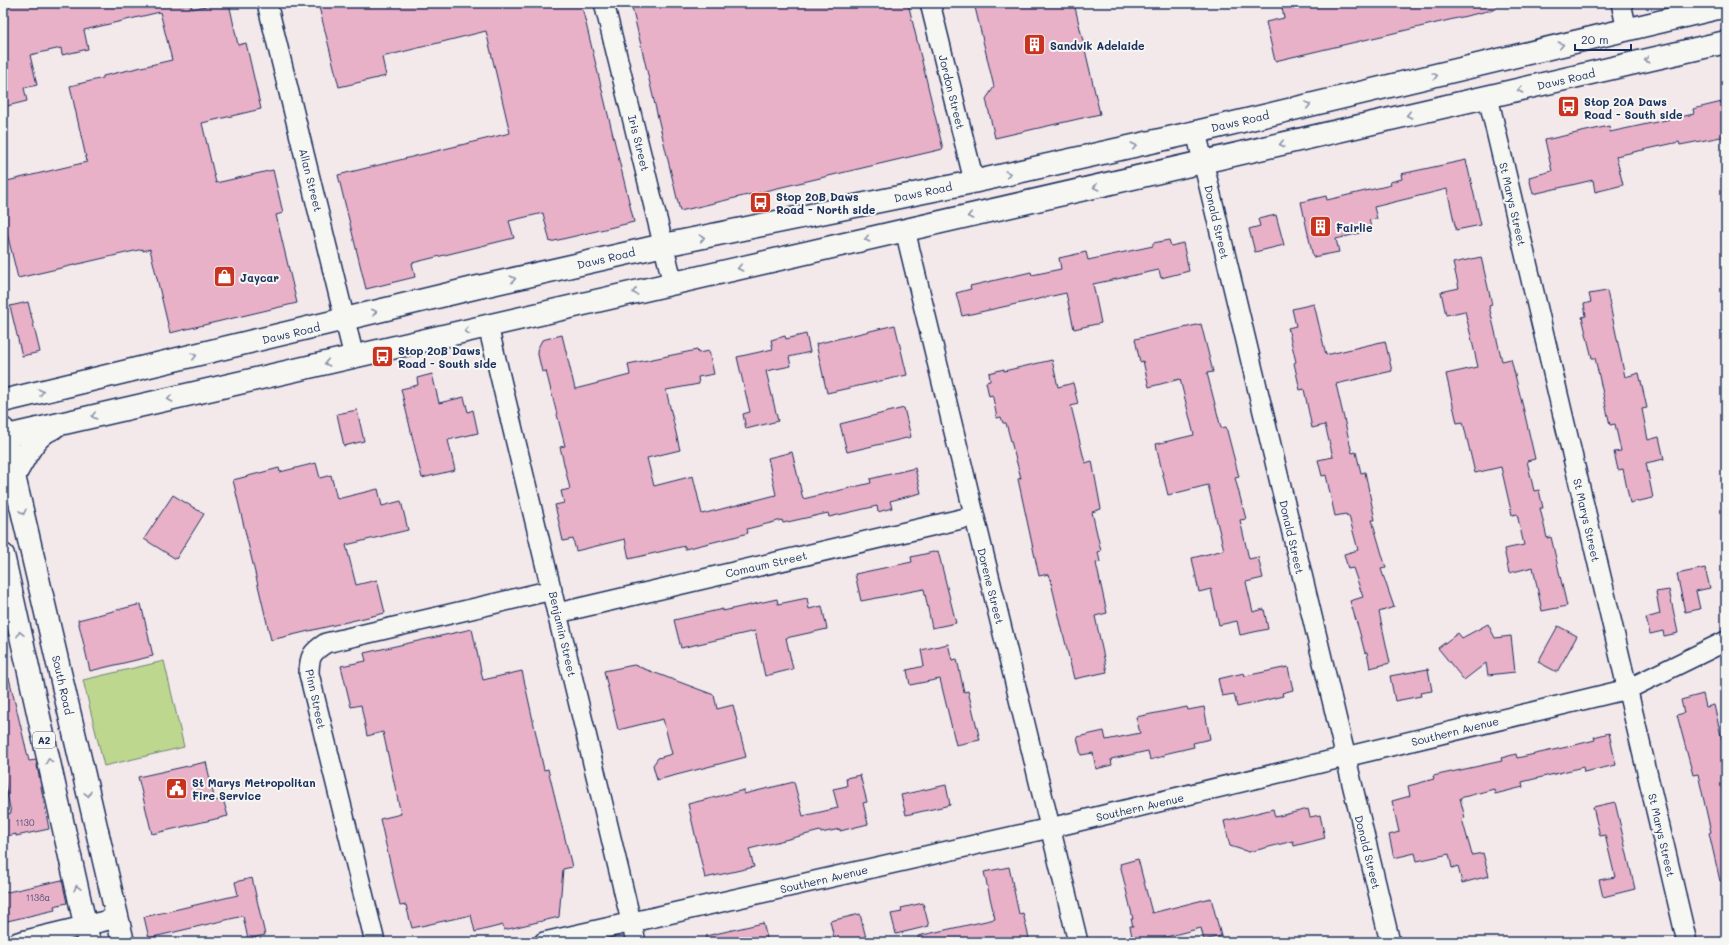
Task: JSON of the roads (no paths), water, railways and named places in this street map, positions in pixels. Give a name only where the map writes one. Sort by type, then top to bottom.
[{"type":"main road","name":"Daws Road","points":[[3,401],[474,288],[664,245],[974,181],[1196,132],[1726,6]]},
{"type":"main road","name":"Daws Road","points":[[4,434],[70,422],[1726,42]]},
{"type":"main road","points":[[15,474],[34,442],[47,430],[70,422]]},
{"type":"main road","name":"South Road","points":[[4,434],[15,474],[123,942]]},
{"type":"main road","name":"A2","points":[[3,555],[87,934]]},
{"type":"street","name":"Allan Street","points":[[267,3],[354,357]]},
{"type":"street","name":"Iris Street","points":[[604,3],[673,284]]},
{"type":"street","name":"Jordon Street","points":[[930,3],[974,181]]},
{"type":"street","points":[[1621,3],[1627,30]]},
{"type":"street","name":"St Marys Street","points":[[1488,97],[1688,942]]},
{"type":"street","name":"Donald Street","points":[[1196,132],[1390,942]]},
{"type":"street","name":"Dorene Street","points":[[905,230],[1078,942]]},
{"type":"street","name":"Benjamin Street","points":[[488,326],[636,942]]},
{"type":"street","name":"Comaum Street","points":[[558,613],[974,516]]},
{"type":"street","name":"Pinn Street","points":[[375,942],[309,674],[309,660],[316,650],[326,643],[552,590]]},
{"type":"street","name":"Southern Avenue","points":[[544,942],[1050,828],[1628,689],[1726,641]]},
{"type":"street","points":[[18,942],[87,934],[117,918]]},
{"type":"place","name":"Sandvik Adelaide","points":[[1034,45]]},
{"type":"place","name":"Stop 20A Daws Road - South side","points":[[1568,107]]},
{"type":"place","name":"Stop 20B Daws Road - North side","points":[[761,202]]},
{"type":"place","name":"Fairlie","points":[[1320,227]]},
{"type":"place","name":"Jaycar","points":[[224,277]]},
{"type":"place","name":"Stop 20B Daws Road - South side","points":[[382,356]]},
{"type":"place","name":"St Marys Metropolitan Fire Service","points":[[176,788]]}]
